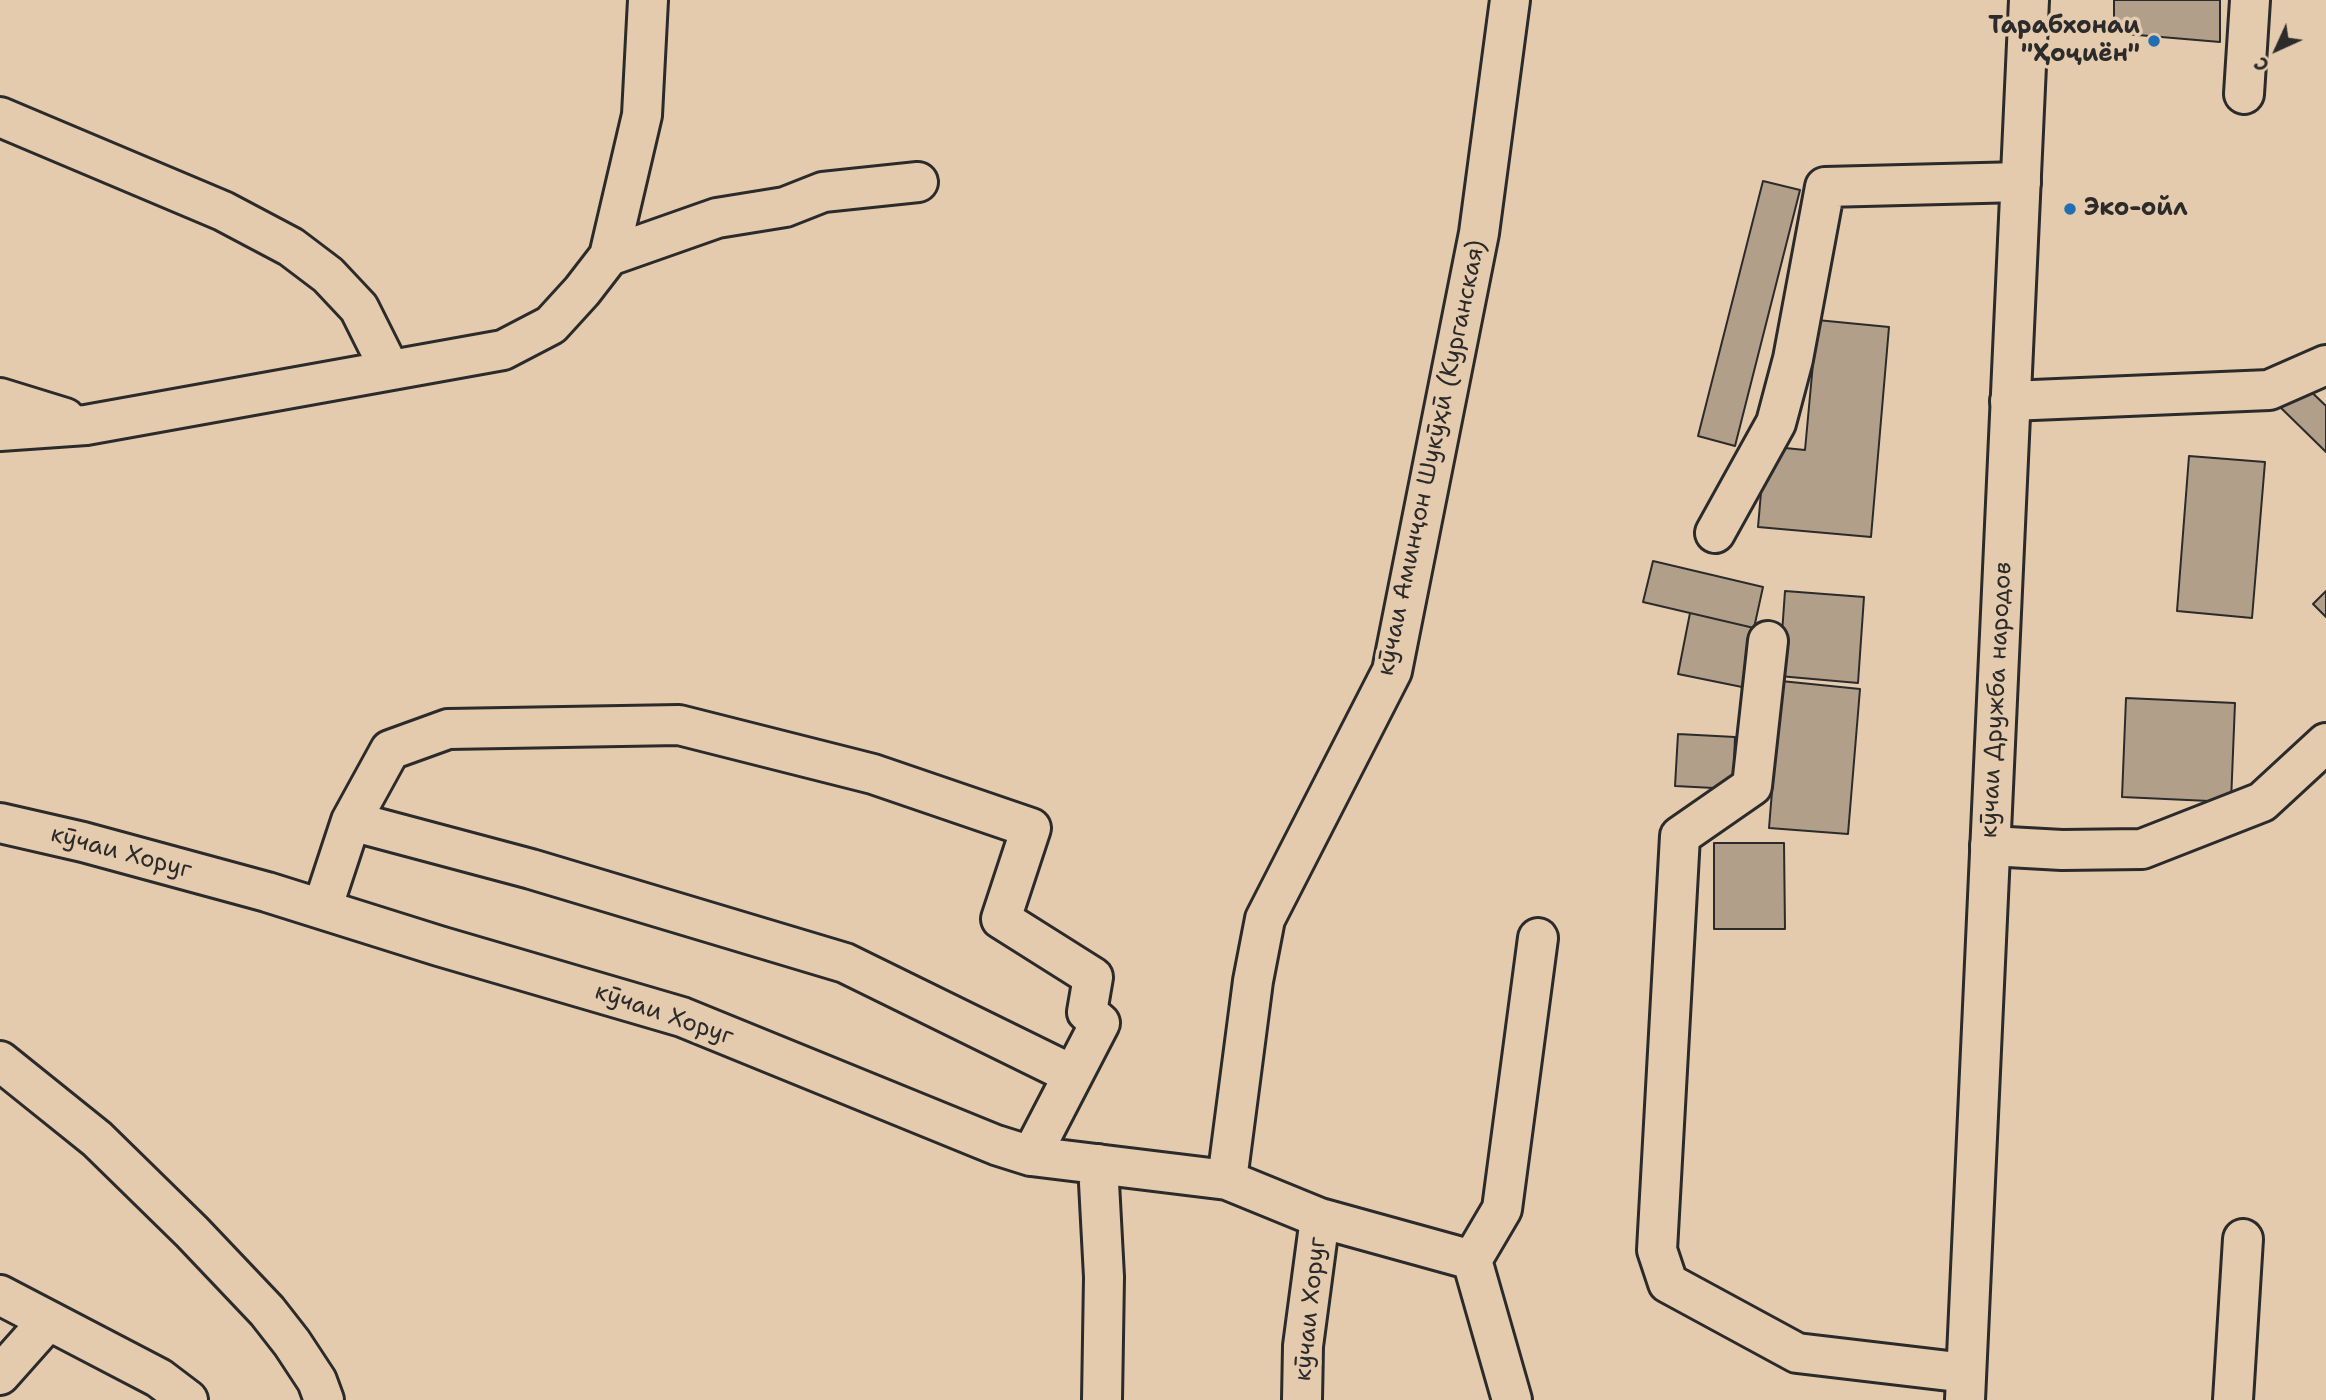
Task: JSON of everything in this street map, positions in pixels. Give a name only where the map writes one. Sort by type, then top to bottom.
[{"type":"street","points":[[0,431],[86,425],[503,350],[551,325],[609,256],[642,115],[648,0]]},
{"type":"street","name":"кӯчаи Аминҷон Шукӯҳӣ (Курганская)","points":[[1227,1180],[1253,981],[1265,919],[1392,671],[1479,233],[1510,0]]},
{"type":"street","name":"кӯчаи Дружба народов","points":[[1965,1386],[2029,0]]},
{"type":"street","points":[[2244,94],[2250,0]]},
{"type":"street","points":[[0,117],[223,211],[291,247],[328,275],[359,308],[390,370]]},
{"type":"street","points":[[609,256],[717,218],[785,207],[823,192],[918,182]]},
{"type":"street","points":[[1715,533],[1776,423],[1793,359],[1825,187],[2021,183]]},
{"type":"street","points":[[2010,401],[2269,390],[2326,365]]},
{"type":"street","points":[[0,398],[86,425]]},
{"type":"street","points":[[1768,641],[1752,786],[1680,836],[1657,1250],[1668,1283],[1797,1353],[1965,1386]]},
{"type":"street","points":[[322,909],[351,821],[390,750],[449,729],[679,725],[873,774],[1031,828],[1001,919],[1093,977],[1087,1012],[1100,1023],[1031,1156]]},
{"type":"street","points":[[1990,846],[2062,850],[2142,849],[2262,802],[2326,743]]},
{"type":"street","points":[[351,821],[531,869],[845,963],[1073,1075]]},
{"type":"street","name":"кӯчаи Хоруг","points":[[0,823],[267,892],[682,1017],[996,1145],[1031,1156],[1227,1180],[1320,1218],[1472,1259]]},
{"type":"street","points":[[1512,1400],[1472,1259],[1502,1209],[1538,937]]},
{"type":"street","points":[[0,1061],[97,1139],[192,1232],[267,1311],[317,1381],[324,1400]]},
{"type":"street","points":[[1098,1164],[1104,1277],[1102,1400]]},
{"type":"street","name":"кӯчаи Хоруг","points":[[1301,1400],[1303,1346],[1320,1218]]},
{"type":"street","points":[[2233,1400],[2243,1239]]},
{"type":"street","points":[[0,1295],[159,1378],[188,1400]]},
{"type":"street","points":[[0,1375],[48,1321]]},
{"type":"building","points":[[2114,0],[2220,0],[2220,42],[2114,33]]},
{"type":"building","points":[[1763,181],[1800,190],[1735,446],[1698,436]]},
{"type":"building","points":[[1817,320],[1889,327],[1871,537],[1758,527],[1765,446],[1805,450]]},
{"type":"building","points":[[2300,381],[2326,406],[2326,452],[2277,404]]},
{"type":"building","points":[[2189,456],[2265,462],[2252,618],[2177,611]]},
{"type":"building","points":[[1653,561],[1763,587],[1754,628],[1643,602]]},
{"type":"building","points":[[1785,591],[1864,597],[1858,683],[1779,676]]},
{"type":"building","points":[[2326,591],[2326,617],[2313,604]]},
{"type":"building","points":[[1690,613],[1754,628],[1742,687],[1678,674]]},
{"type":"building","points":[[1781,681],[1860,689],[1848,834],[1769,828]]},
{"type":"building","points":[[2126,698],[2235,703],[2231,802],[2122,797]]},
{"type":"building","points":[[1678,734],[1735,737],[1733,789],[1675,786]]},
{"type":"building","points":[[1714,843],[1784,843],[1785,929],[1714,929]]},
{"type":"place","name":"Тарабхонаи \"Ҳоҷиён\"","points":[[2154,41]]},
{"type":"place","name":"Эко-ойл","points":[[2070,209]]}]
